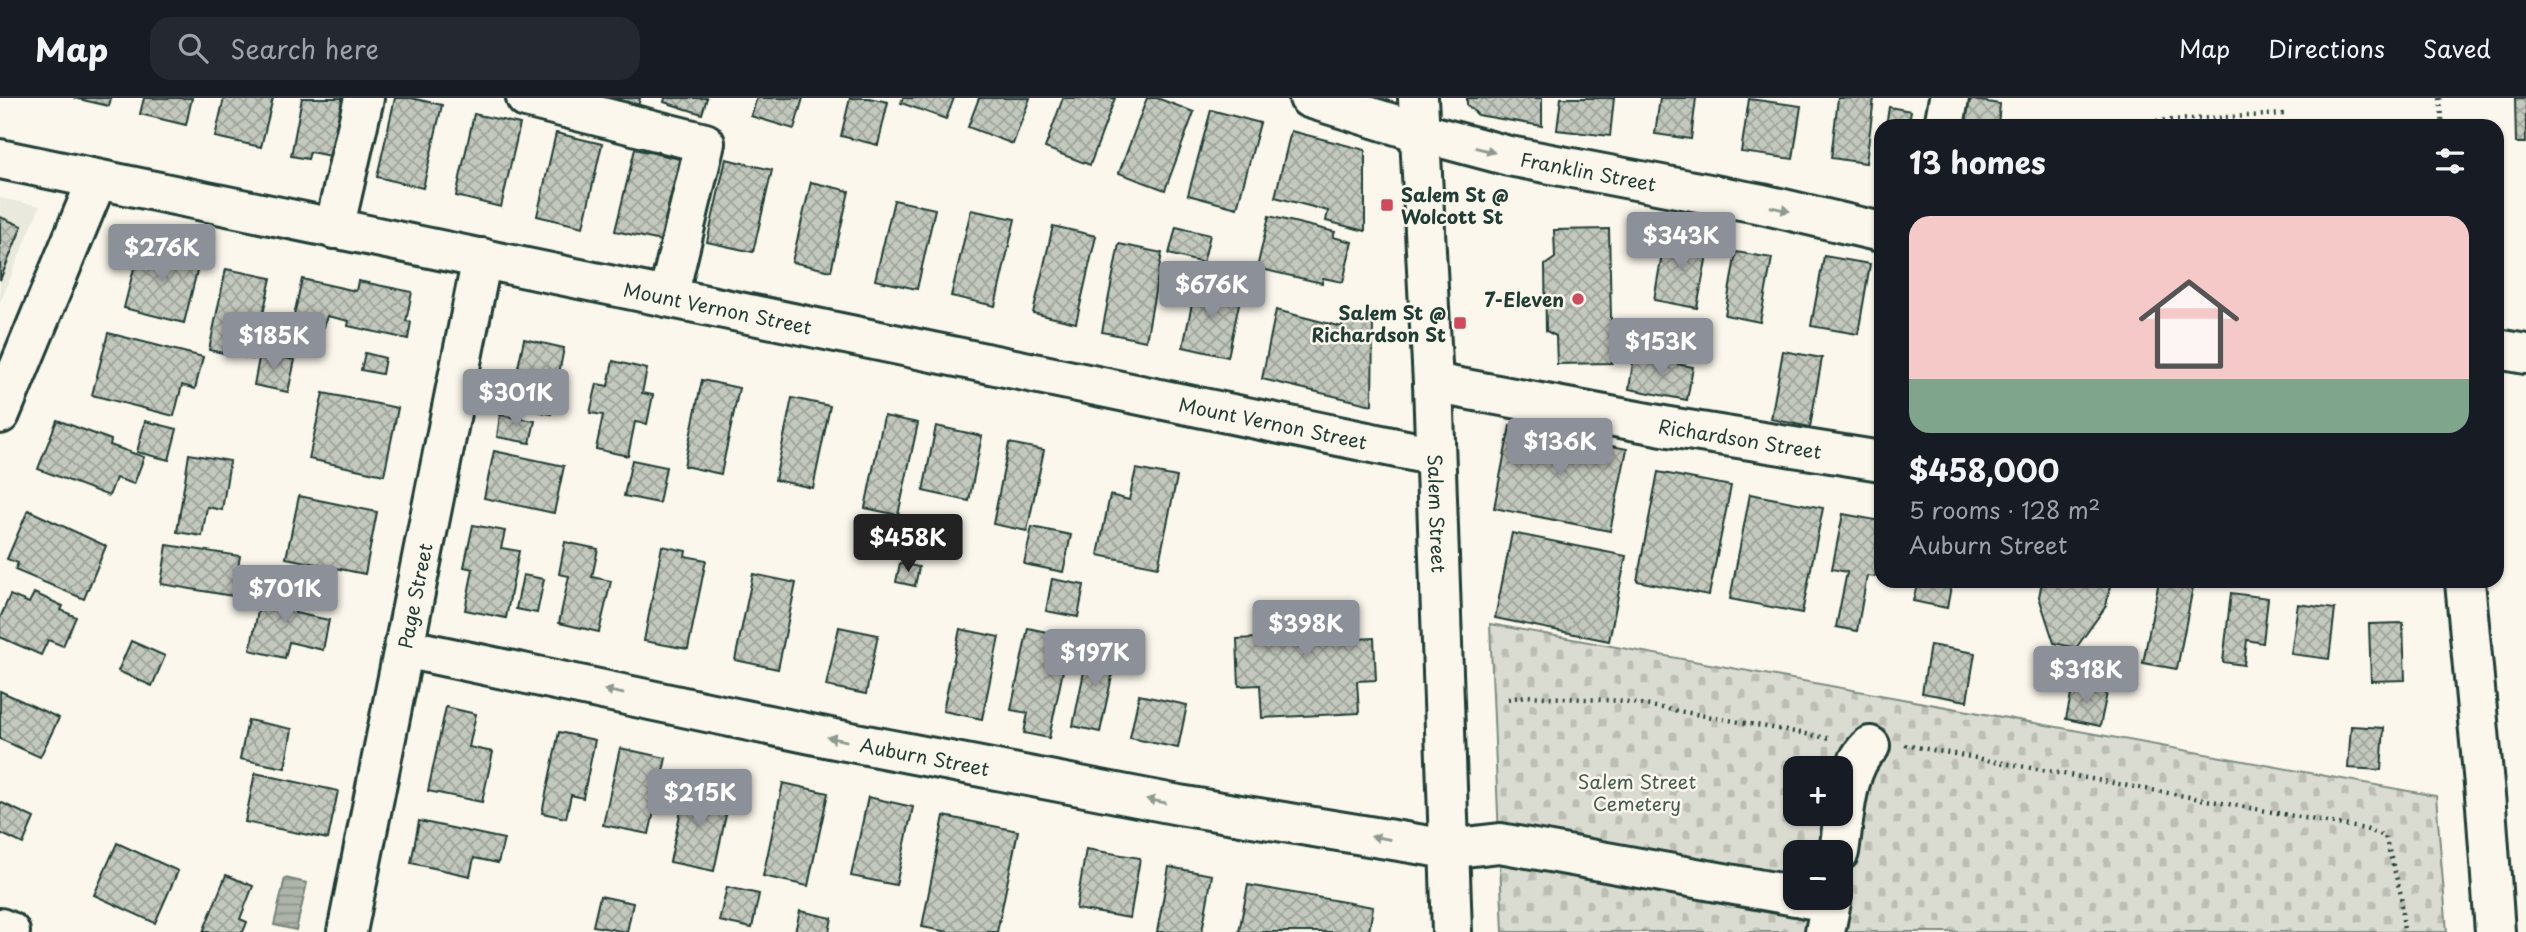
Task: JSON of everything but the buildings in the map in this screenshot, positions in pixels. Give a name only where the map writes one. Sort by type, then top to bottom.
[{"type":"street","points":[[334,229],[364,98]]},
{"type":"street","points":[[526,98],[705,143],[668,297]]},
{"type":"street","name":"Franklin Street","points":[[1309,98],[1419,115],[1509,156],[1762,204],[1874,230]]},
{"type":"street","points":[[1945,119],[1949,98]]},
{"type":"street","name":"Salem Street","points":[[1419,115],[1433,383],[1452,932]]},
{"type":"street","name":"Mount Vernon Street","points":[[0,159],[1435,456]]},
{"type":"street","points":[[0,414],[97,180]]},
{"type":"street","name":"Page Street","points":[[347,932],[482,258]]},
{"type":"street","points":[[2504,350],[2526,354]]},
{"type":"street","name":"Richardson Street","points":[[1433,383],[1669,427],[1874,460]]},
{"type":"street","points":[[2466,588],[2495,932]]},
{"type":"street","name":"Auburn Street","points":[[404,648],[830,738],[1180,805],[1448,849],[1500,843],[1783,898]]},
{"type":"street","points":[[1841,840],[1852,774],[1859,755],[1870,746]]},
{"type":"street","points":[[0,928],[10,932]]},
{"type":"path","points":[[2440,98],[2442,119]]},
{"type":"path","points":[[2158,119],[2286,114]]},
{"type":"path","points":[[1508,699],[1526,696],[1623,701],[1870,746],[1886,741],[2365,829],[2385,836],[2401,895],[2404,932]]},
{"type":"shaded area","points":[[0,198],[40,206],[0,303]]},
{"type":"shaded area","points":[[285,878],[307,883],[296,930],[274,925]]},
{"type":"green space","name":"Salem Street Cemetery","points":[[1490,624],[2436,796],[2447,932],[1503,932]]},
{"type":"place","name":"Salem St @ Wolcott St","points":[[1387,205]]},
{"type":"place","name":"7-Eleven","points":[[1578,299]]},
{"type":"place","name":"Salem St @ Richardson St","points":[[1460,323]]}]
